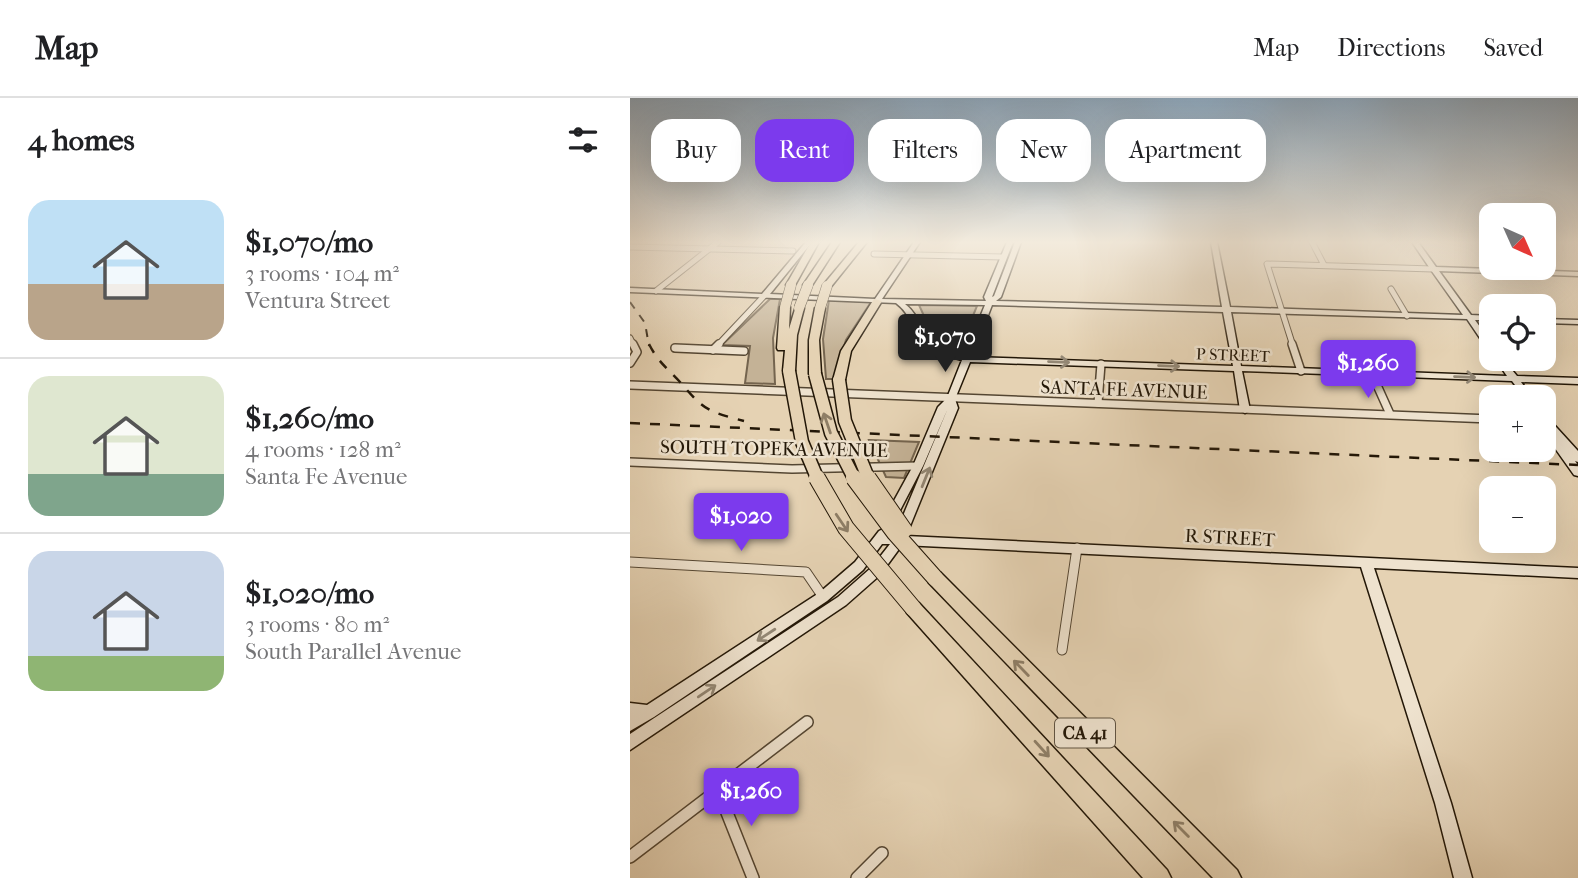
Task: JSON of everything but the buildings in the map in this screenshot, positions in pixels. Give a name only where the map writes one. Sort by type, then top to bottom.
[{"type":"highway","points":[[785,371],[785,307],[795,278]]},
{"type":"highway","points":[[785,371],[799,308],[812,278]]},
{"type":"highway","name":"CA 41","points":[[830,278],[820,308],[814,340],[815,374],[826,423],[851,475],[881,517],[939,582],[1229,878]]},
{"type":"highway","points":[[827,286],[833,278]]},
{"type":"highway","points":[[879,299],[846,351],[839,380],[846,421],[868,475],[889,511],[916,545],[939,582]]},
{"type":"highway","name":"CA 41","points":[[785,371],[786,410],[816,480],[839,520],[913,608],[1159,878]]},
{"type":"main road","points":[[765,295],[779,278]]},
{"type":"main road","points":[[879,299],[892,278]]},
{"type":"main road","points":[[990,302],[988,297],[995,278]]},
{"type":"main road","points":[[630,724],[823,597],[859,566],[881,539],[918,466],[943,407],[951,399],[990,302],[997,297],[1004,278]]},
{"type":"main road","points":[[1220,278],[1245,410]]},
{"type":"main road","points":[[1440,278],[1479,332]]},
{"type":"main road","points":[[863,298],[886,287]]},
{"type":"main road","points":[[630,290],[879,299],[978,299],[990,302]]},
{"type":"main road","points":[[879,299],[1479,317]]},
{"type":"main road","points":[[894,301],[909,309],[916,302]]},
{"type":"main road","name":"P STREET","points":[[909,309],[923,336],[931,345],[948,354],[967,359],[1578,381]]},
{"type":"main road","points":[[1556,321],[1578,322]]},
{"type":"main road","points":[[1508,371],[1519,385]]},
{"type":"main road","points":[[630,743],[842,601],[876,571],[899,540],[949,419],[953,408],[951,399]]},
{"type":"main road","points":[[1556,436],[1578,458]]},
{"type":"main road","points":[[1558,438],[1557,444],[1578,472]]},
{"type":"main road","name":"R STREET","points":[[881,539],[1578,573]]},
{"type":"main road","points":[[1366,563],[1443,803],[1463,878]]},
{"type":"main road","points":[[630,710],[673,714]]},
{"type":"street","points":[[656,291],[672,278]]},
{"type":"street","points":[[1272,278],[1301,371]]},
{"type":"street","points":[[1391,289],[1407,316]]},
{"type":"street","points":[[713,349],[765,295]]},
{"type":"street","points":[[630,338],[637,352],[630,363]]},
{"type":"street","points":[[675,348],[744,351]]},
{"type":"street","points":[[1098,403],[1101,364]]},
{"type":"street","points":[[1372,374],[1390,414]]},
{"type":"street","name":"SANTA FE AVENUE","points":[[630,385],[1479,418]]},
{"type":"street","name":"SOUTH TOPEKA AVENUE","points":[[630,462],[792,469],[918,466]]},
{"type":"street","points":[[1062,650],[1077,548]]},
{"type":"street","points":[[630,562],[806,572],[823,597]]},
{"type":"street","points":[[630,857],[807,722]]},
{"type":"street","points":[[718,790],[753,878]]},
{"type":"street","points":[[857,878],[883,853]]},
{"type":"shaded area","points":[[770,299],[780,299],[773,338],[775,384],[745,383],[750,346],[722,345]]},
{"type":"shaded area","points":[[829,300],[871,302],[846,340],[834,379],[826,379],[823,339]]},
{"type":"shaded area","points":[[919,305],[977,306],[958,352],[934,338]]},
{"type":"shaded area","points":[[869,440],[919,442],[904,478],[886,477]]},
{"type":"railway","points":[[630,302],[645,323],[649,346]]},
{"type":"railway","points":[[649,344],[663,364],[707,409],[744,421]]},
{"type":"railway","points":[[630,423],[1578,465]]}]
